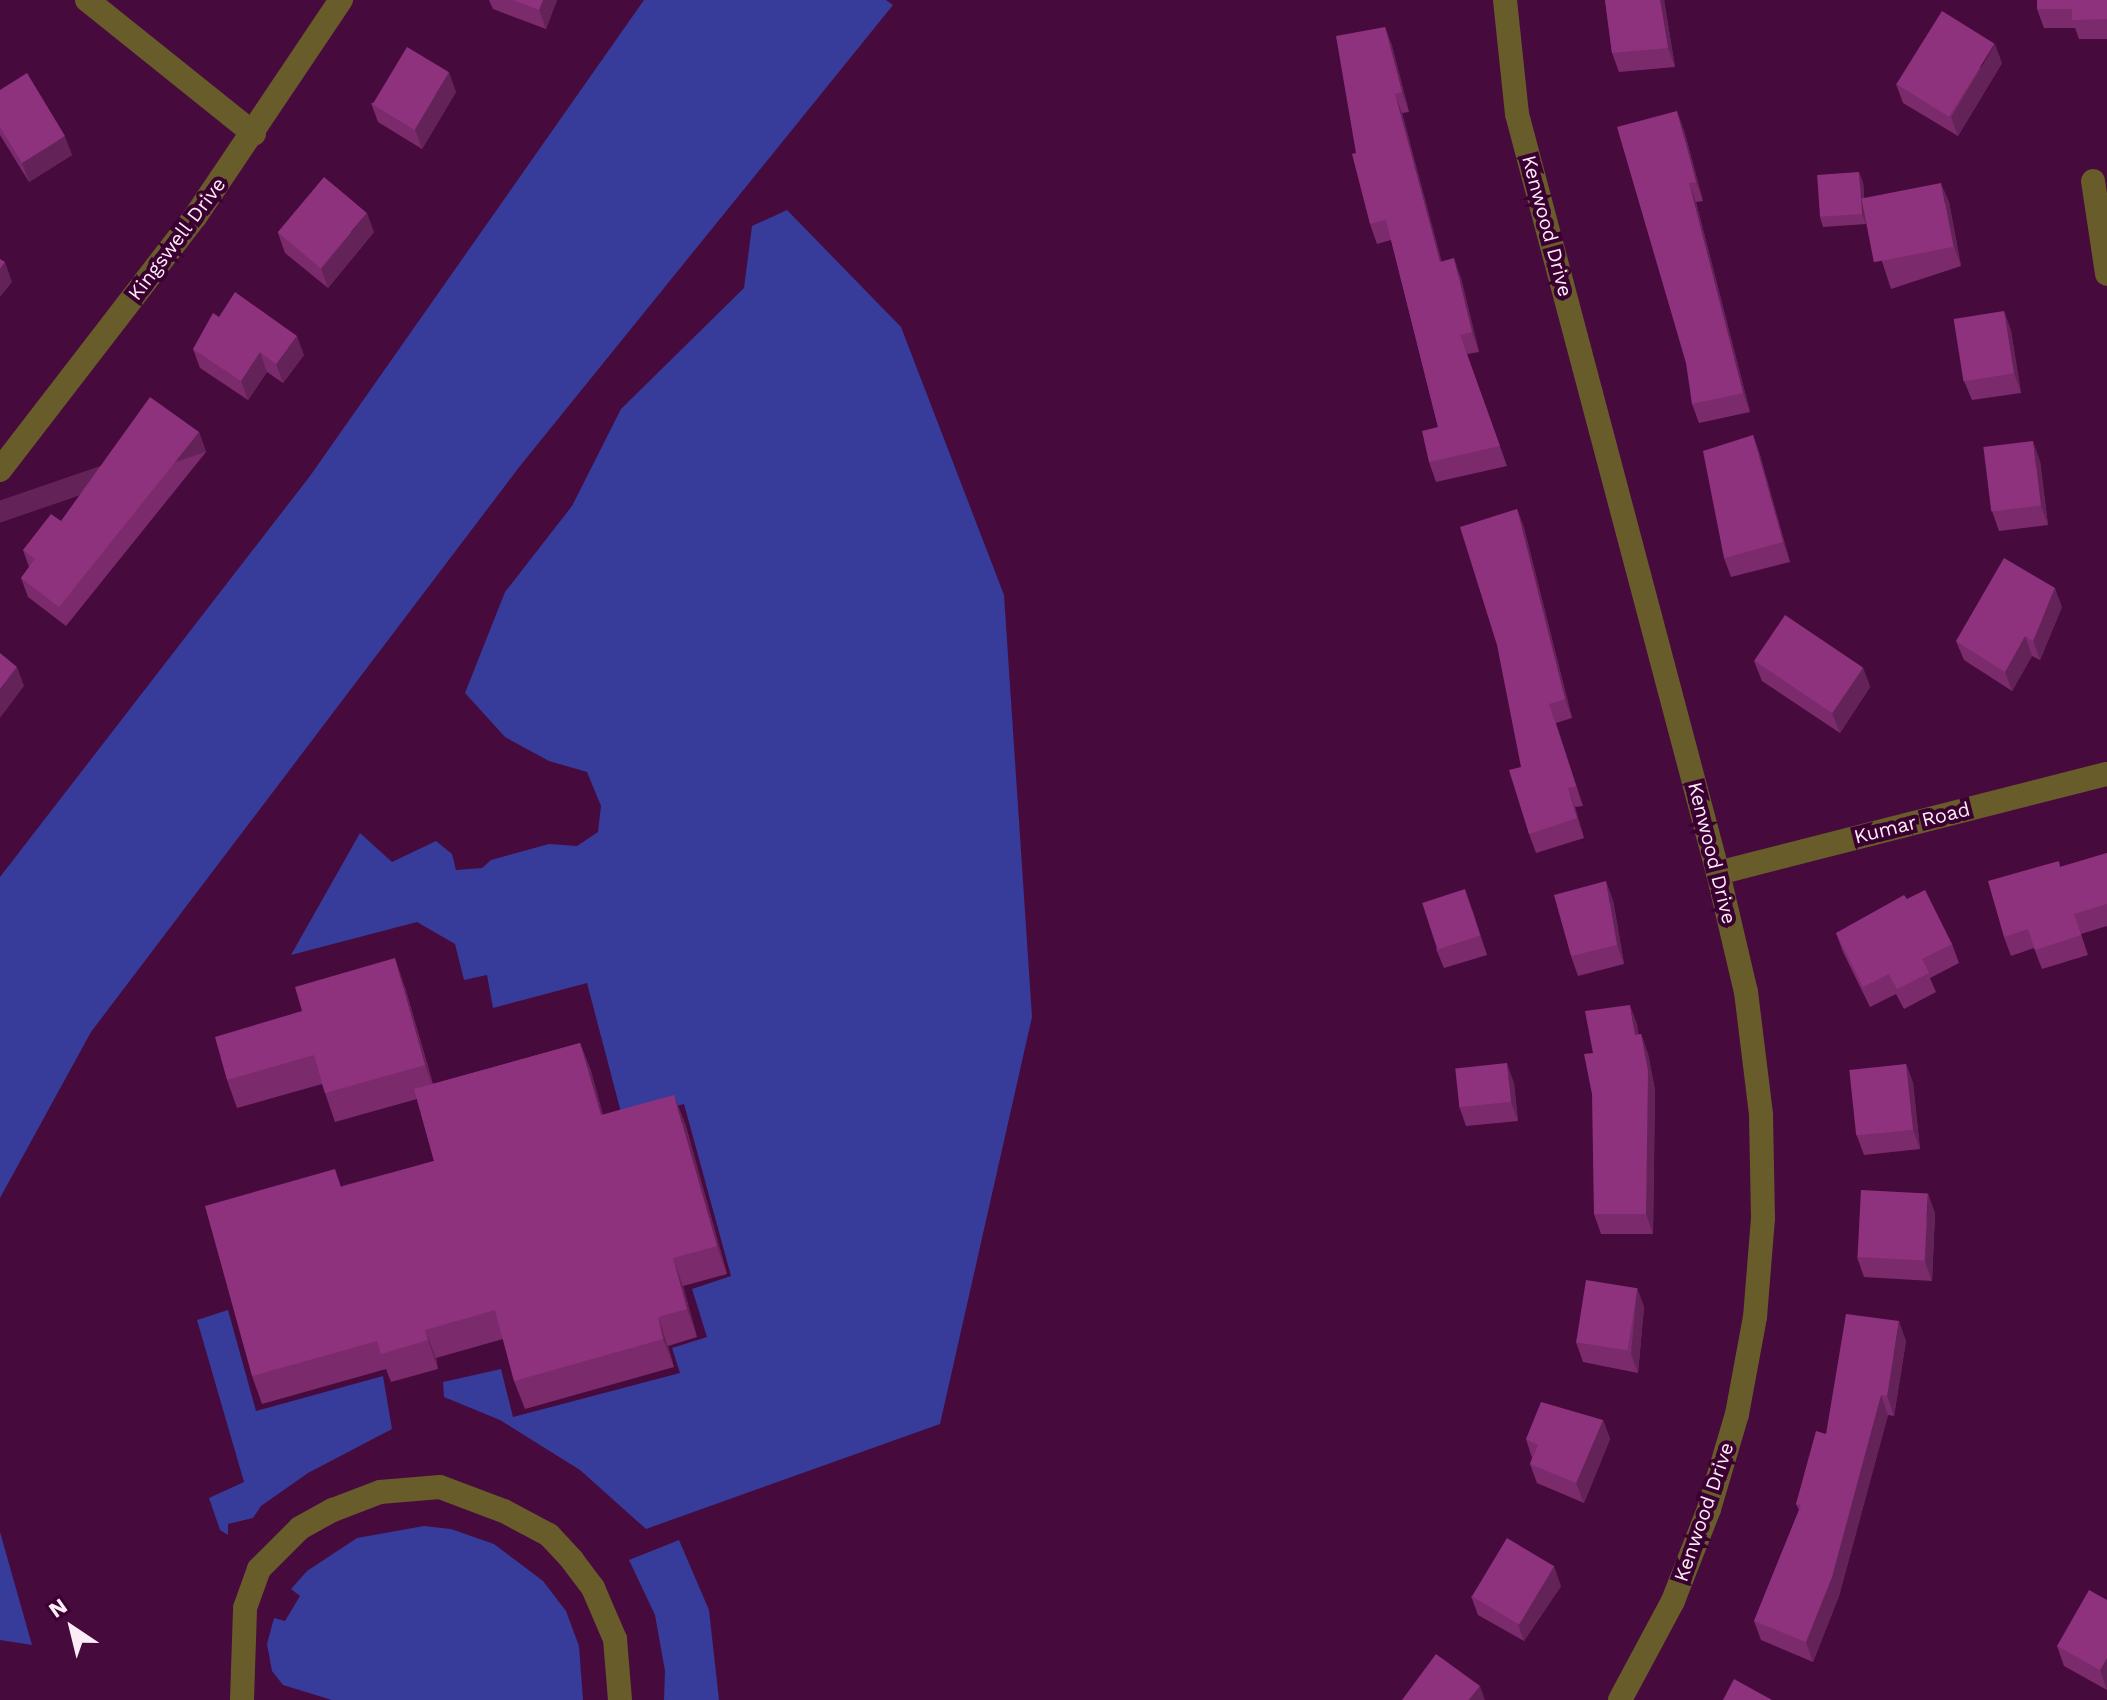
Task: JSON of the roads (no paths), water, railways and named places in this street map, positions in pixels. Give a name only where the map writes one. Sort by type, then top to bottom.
[{"type":"street","points":[[87,0],[254,134]]},
{"type":"street","name":"Kingswell Drive","points":[[0,470],[254,134],[341,0]]},
{"type":"street","name":"Kenwood Drive","points":[[1505,0],[1517,114],[1718,873],[1746,992],[1761,1115],[1763,1218],[1755,1317],[1737,1414],[1709,1509],[1673,1601],[1620,1700]]},
{"type":"street","points":[[2093,181],[2107,274]]},
{"type":"street","name":"Kumar Road","points":[[1718,873],[2107,774]]},
{"type":"street","points":[[242,1700],[245,1608],[259,1569],[300,1528],[333,1510],[380,1492],[440,1487],[504,1511],[549,1535],[572,1560],[593,1588],[615,1639],[620,1700]]}]
